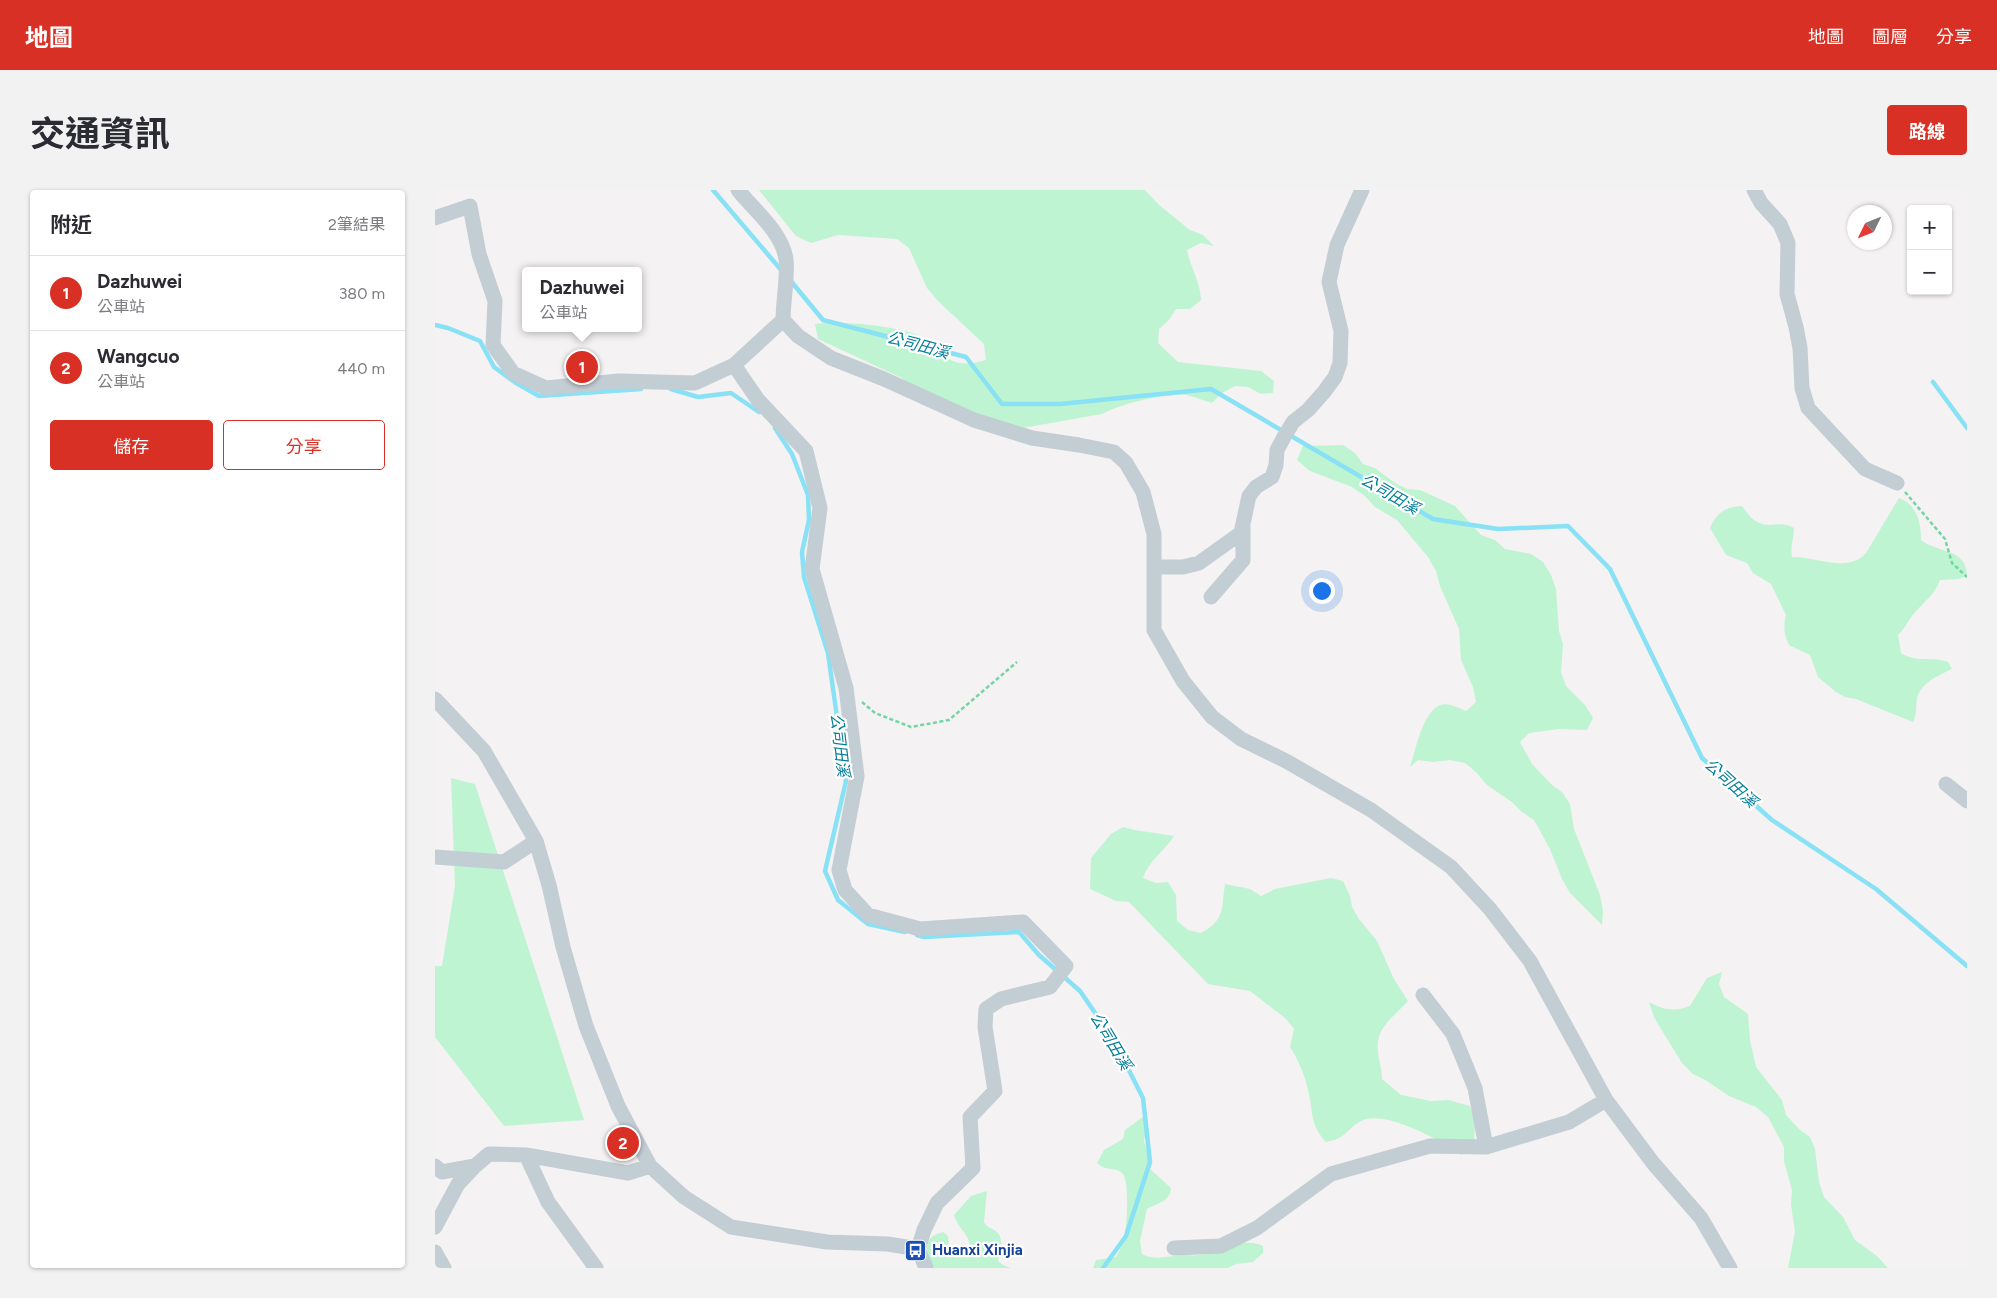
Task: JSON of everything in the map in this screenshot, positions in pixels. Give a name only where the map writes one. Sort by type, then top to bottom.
[{"type":"street","points":[[738,190],[773,231],[781,244],[786,259],[783,316],[798,336],[831,358],[974,420],[1032,438],[1114,452],[1126,463],[1143,492],[1154,534],[1154,630],[1183,681],[1212,717],[1241,740],[1286,761],[1371,810],[1451,867],[1491,909],[1530,960],[1606,1100],[1653,1163],[1701,1218],[1729,1268]]},
{"type":"street","points":[[1155,567],[1183,567],[1199,563],[1241,533],[1249,496],[1256,487],[1272,477],[1276,465],[1277,450],[1283,437],[1293,422],[1308,410],[1335,377],[1341,363],[1341,331],[1329,282],[1337,245],[1362,190]]},
{"type":"street","points":[[1754,190],[1761,204],[1780,224],[1789,242],[1787,294],[1800,348],[1802,388],[1809,408],[1865,469],[1897,484]]},
{"type":"street","points":[[435,218],[470,206],[479,254],[495,301],[493,345],[513,373],[546,388],[619,381],[695,382],[734,365],[783,316]]},
{"type":"street","points":[[734,365],[758,400],[806,451],[820,508],[812,569],[845,688],[857,776],[839,870],[845,890],[868,915],[920,928],[1023,922],[1066,966],[1050,987],[1001,999],[987,1009],[985,1027],[995,1091],[970,1117],[973,1168],[937,1204],[924,1230],[918,1248],[926,1268]]},
{"type":"street","points":[[1211,597],[1243,560],[1243,524]]},
{"type":"street","points":[[435,699],[484,751],[536,842],[586,1026],[618,1106],[651,1166],[684,1197],[731,1227],[827,1242],[888,1244],[918,1248]]},
{"type":"street","points":[[1946,784],[1967,800]]},
{"type":"street","points":[[435,857],[504,862],[536,842]]},
{"type":"street","points":[[1423,995],[1453,1034],[1475,1088],[1486,1147]]},
{"type":"street","points":[[1174,1248],[1221,1246],[1257,1228],[1331,1174],[1430,1146],[1486,1147],[1569,1122],[1606,1100]]},
{"type":"street","points":[[435,1227],[458,1184],[489,1154],[526,1155],[628,1173],[651,1166]]},
{"type":"street","points":[[526,1155],[548,1202],[596,1268]]},
{"type":"street","points":[[435,1166],[442,1172],[475,1166]]},
{"type":"street","points":[[435,1252],[444,1268]]},
{"type":"path","points":[[1897,484],[1945,538],[1952,563],[1967,577]]},
{"type":"path","points":[[845,688],[875,713],[911,726],[949,720],[1017,662]]},
{"type":"green space","points":[[759,190],[1145,190],[1159,205],[1190,230],[1203,235],[1214,246],[1201,243],[1187,250],[1199,287],[1201,300],[1190,309],[1176,309],[1169,320],[1159,329],[1158,343],[1178,362],[1261,371],[1274,381],[1273,393],[1261,394],[1248,387],[1235,386],[1222,393],[1212,403],[1186,395],[1155,397],[1131,403],[1102,414],[1017,429],[1006,427],[909,384],[902,378],[818,339],[815,324],[851,323],[880,326],[915,334],[925,339],[953,361],[972,363],[986,360],[984,344],[938,301],[927,288],[909,248],[897,239],[838,235],[811,243],[796,236]]},
{"type":"green space","points":[[1343,445],[1355,453],[1363,464],[1375,468],[1395,483],[1407,489],[1420,490],[1455,506],[1481,535],[1495,540],[1505,549],[1531,554],[1543,562],[1551,575],[1556,589],[1559,631],[1563,644],[1561,672],[1566,686],[1585,705],[1593,718],[1587,730],[1559,729],[1529,733],[1520,742],[1532,764],[1552,785],[1562,792],[1570,804],[1574,829],[1600,895],[1603,911],[1602,925],[1570,893],[1550,849],[1534,820],[1487,785],[1465,763],[1450,760],[1433,762],[1418,760],[1410,767],[1424,724],[1434,709],[1446,704],[1466,711],[1476,702],[1473,687],[1461,660],[1459,629],[1440,586],[1436,571],[1428,557],[1397,520],[1375,507],[1365,496],[1352,487],[1310,471],[1297,460],[1303,446]]},
{"type":"green space","points":[[1899,498],[1910,505],[1917,515],[1921,540],[1957,556],[1966,567],[1967,576],[1958,579],[1940,580],[1934,591],[1914,613],[1898,635],[1901,653],[1912,658],[1942,660],[1948,662],[1952,669],[1931,680],[1922,688],[1917,699],[1913,722],[1856,699],[1845,697],[1818,677],[1810,655],[1789,645],[1785,630],[1786,615],[1771,584],[1753,573],[1747,563],[1726,555],[1710,528],[1715,518],[1726,509],[1742,506],[1752,518],[1761,524],[1784,524],[1794,528],[1791,549],[1792,557],[1841,563],[1850,562],[1859,559],[1866,553]]},
{"type":"green space","points":[[451,778],[475,784],[584,1120],[504,1126],[435,1037],[435,966],[442,966],[455,886]]},
{"type":"green space","points":[[1123,827],[1174,836],[1149,866],[1143,878],[1156,883],[1168,882],[1176,895],[1177,921],[1188,930],[1201,933],[1215,923],[1221,913],[1225,884],[1250,889],[1261,896],[1275,889],[1331,878],[1343,881],[1350,896],[1352,907],[1377,941],[1394,979],[1408,1001],[1386,1024],[1379,1036],[1378,1052],[1382,1079],[1401,1095],[1431,1101],[1448,1100],[1470,1106],[1475,1120],[1474,1149],[1461,1155],[1413,1128],[1384,1119],[1371,1118],[1356,1124],[1338,1139],[1326,1142],[1321,1137],[1314,1122],[1305,1079],[1290,1047],[1294,1029],[1285,1018],[1250,991],[1208,984],[1129,902],[1116,901],[1090,889],[1091,858],[1111,834]]},
{"type":"green space","points":[[1722,972],[1719,984],[1724,997],[1748,1014],[1750,1040],[1756,1067],[1782,1100],[1786,1115],[1799,1129],[1810,1137],[1815,1149],[1819,1182],[1824,1197],[1843,1217],[1855,1240],[1877,1256],[1888,1268],[1788,1268],[1795,1232],[1791,1204],[1792,1190],[1784,1161],[1784,1147],[1768,1117],[1756,1107],[1729,1096],[1693,1074],[1682,1063],[1654,1017],[1649,1002],[1669,1009],[1690,1006],[1707,978]]},
{"type":"green space","points":[[1144,1116],[1147,1122],[1144,1142],[1148,1153],[1148,1167],[1171,1188],[1166,1199],[1147,1209],[1140,1241],[1142,1254],[1157,1258],[1207,1254],[1239,1244],[1255,1243],[1263,1246],[1263,1253],[1253,1262],[1236,1264],[1228,1268],[1093,1268],[1096,1260],[1116,1257],[1123,1241],[1127,1214],[1125,1177],[1119,1171],[1097,1163],[1104,1150],[1123,1139],[1125,1130]]},
{"type":"green space","points":[[987,1191],[984,1222],[1000,1236],[1001,1244],[998,1261],[1011,1268],[931,1268],[926,1251],[928,1242],[931,1238],[943,1232],[948,1236],[949,1251],[955,1255],[968,1256],[970,1249],[968,1239],[954,1215],[971,1196]]},
{"type":"waterway","name":"公司田溪","points":[[713,190],[782,271]]},
{"type":"waterway","name":"公司田溪","points":[[790,280],[823,320],[966,357],[1002,404],[1060,404],[1211,389],[1433,519],[1498,529],[1568,526],[1610,569],[1702,758],[1772,820],[1876,889],[1967,966]]},
{"type":"waterway","name":"公司田溪","points":[[435,325],[448,328],[480,341],[494,367],[516,383],[539,396],[641,389]]},
{"type":"waterway","points":[[1933,382],[1967,428]]},
{"type":"waterway","name":"公司田溪","points":[[671,389],[698,397],[731,393],[759,412]]},
{"type":"waterway","name":"公司田溪","points":[[775,428],[792,454],[808,495],[809,520],[802,552],[804,577],[828,653],[846,781],[825,871],[838,900],[868,924],[905,932]]},
{"type":"waterway","name":"公司田溪","points":[[917,935],[924,937],[1019,932],[1039,955],[1080,991],[1113,1039],[1143,1098],[1150,1162],[1126,1236],[1103,1268]]},
{"type":"place","name":"Dazhuwei","points":[[582,367]]},
{"type":"place","name":"Wangcuo","points":[[623,1143]]},
{"type":"place","name":"Huanxi Xinjia","points":[[916,1250]]}]
